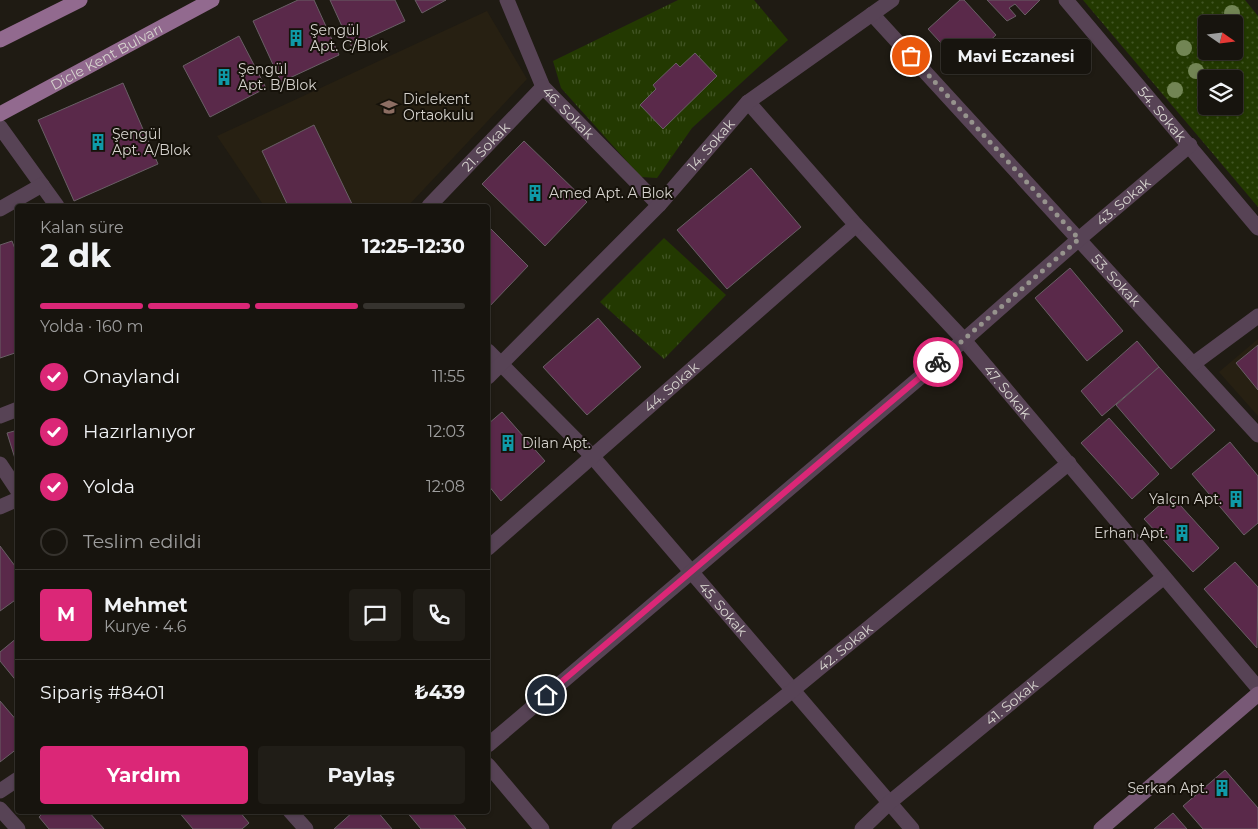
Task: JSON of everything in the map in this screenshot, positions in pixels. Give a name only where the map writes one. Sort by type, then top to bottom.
[{"type":"main road","points":[[0,40],[80,0]]},
{"type":"main road","name":"Dicle Kent Bulvarı","points":[[0,114],[212,0]]},
{"type":"street","name":"46. Sokak","points":[[507,0],[543,87],[659,205]]},
{"type":"street","name":"14. Sokak","points":[[490,375],[659,205],[748,102],[892,0]]},
{"type":"street","name":"54. Sokak","points":[[1066,0],[1258,228]]},
{"type":"street","name":"53. Sokak","points":[[872,14],[1258,435]]},
{"type":"street","name":"21. Sokak","points":[[432,204],[543,87]]},
{"type":"street","name":"47. Sokak","points":[[748,102],[856,226],[964,340],[1258,688]]},
{"type":"street","points":[[0,127],[56,204]]},
{"type":"street","name":"43. Sokak","points":[[490,743],[1190,145]]},
{"type":"street","points":[[0,209],[42,185]]},
{"type":"street","name":"44. Sokak","points":[[490,546],[856,226]]},
{"type":"street","points":[[1193,364],[1258,316]]},
{"type":"street","name":"45. Sokak","points":[[490,353],[592,456],[912,829]]},
{"type":"street","points":[[0,416],[15,410]]},
{"type":"street","points":[[0,464],[15,486]]},
{"type":"street","name":"42. Sokak","points":[[618,829],[793,690],[1069,464]]},
{"type":"street","points":[[0,507],[15,500]]},
{"type":"street","name":"41. Sokak","points":[[862,829],[889,802],[1164,577]]},
{"type":"street","points":[[1102,829],[1258,694]]},
{"type":"street","points":[[490,767],[542,829]]},
{"type":"street","points":[[0,791],[15,781]]},
{"type":"street","points":[[0,809],[18,829]]},
{"type":"street","points":[[293,814],[306,829]]},
{"type":"shaded area","name":"Diclekent Ortaokulu","points":[[487,11],[527,79],[410,204],[263,204],[217,136]]},
{"type":"shaded area","points":[[1258,339],[1258,416],[1219,372]]},
{"type":"green space","points":[[678,0],[754,0],[788,40],[692,128],[657,178],[641,177],[561,88],[553,61]]},
{"type":"green space","points":[[1083,0],[1245,0],[1258,16],[1258,207]]},
{"type":"green space","points":[[664,238],[726,295],[664,359],[600,302]]},
{"type":"building","name":"Şengül Apt. C/Blok","points":[[298,0],[314,0],[339,55],[281,82],[253,21]]},
{"type":"building","points":[[330,0],[395,0],[405,21],[351,46]]},
{"type":"building","points":[[415,0],[446,0],[422,13]]},
{"type":"building","points":[[960,0],[964,0],[996,35],[962,66],[928,29]]},
{"type":"building","points":[[987,0],[1040,0],[1025,15],[1015,4],[1009,8],[1016,16],[1007,21]]},
{"type":"building","name":"Şengül Apt. B/Blok","points":[[239,36],[266,88],[210,117],[183,66]]},
{"type":"building","points":[[695,53],[717,76],[663,129],[640,105],[656,89],[653,85],[676,63],[680,67]]},
{"type":"building","name":"Şengül Apt. A/Blok","points":[[123,83],[158,164],[74,201],[38,120]]},
{"type":"building","points":[[314,125],[352,204],[287,204],[262,151]]},
{"type":"building","name":"Amed Apt. A Blok","points":[[524,141],[587,202],[545,246],[482,184]]},
{"type":"building","points":[[751,168],[801,227],[727,289],[677,230]]},
{"type":"building","points":[[490,228],[528,266],[490,306]]},
{"type":"building","points":[[12,241],[15,249],[15,353],[0,358],[0,245]]},
{"type":"building","points":[[1070,268],[1123,331],[1087,361],[1035,298]]},
{"type":"building","points":[[598,318],[641,367],[587,415],[543,367]]},
{"type":"building","points":[[1137,341],[1159,367],[1102,416],[1081,391]]},
{"type":"building","points":[[1258,345],[1258,390],[1236,363]]},
{"type":"building","points":[[1159,367],[1215,430],[1171,469],[1116,405]]},
{"type":"building","name":"Dilan Apt.","points":[[502,412],[545,461],[501,501],[490,487],[490,422]]},
{"type":"building","points":[[1109,418],[1159,474],[1132,499],[1081,443]]},
{"type":"building","points":[[15,431],[15,458],[7,433]]},
{"type":"building","name":"Yalçın Apt.","points":[[1230,442],[1258,476],[1258,523],[1244,535],[1192,474]]},
{"type":"building","name":"Erhan Apt.","points":[[1171,495],[1219,548],[1193,572],[1144,519]]},
{"type":"building","points":[[0,546],[15,566],[15,600],[0,611]]},
{"type":"building","points":[[1235,562],[1258,587],[1257,648],[1204,589]]},
{"type":"building","points":[[15,640],[15,679],[0,661],[0,652]]},
{"type":"building","points":[[0,701],[15,718],[15,750],[0,762]]},
{"type":"building","name":"Serkan Apt.","points":[[1225,770],[1258,808],[1258,829],[1203,829],[1183,806]]},
{"type":"building","points":[[1173,813],[1187,829],[1154,829]]},
{"type":"building","points":[[42,814],[91,814],[104,829],[49,829],[39,817]]},
{"type":"building","points":[[180,814],[242,814],[249,823],[242,829],[193,829]]},
{"type":"building","points":[[351,814],[380,814],[392,829],[334,829]]},
{"type":"building","points":[[408,814],[454,814],[466,829],[421,829]]},
{"type":"way so far","points":[[911,56],[1079,239],[938,362]]},
{"type":"place","name":"Şengül Apt. C/Blok","points":[[296,38]]},
{"type":"place","name":"Mavi Eczanesi","points":[[911,56]]},
{"type":"place","name":"Şengül Apt. B/Blok","points":[[224,77]]},
{"type":"place","name":"Diclekent Ortaokulu","points":[[389,107]]},
{"type":"place","name":"Şengül Apt. A/Blok","points":[[98,142]]},
{"type":"place","name":"Amed Apt. A Blok","points":[[535,193]]},
{"type":"place","name":"Dilan Apt.","points":[[508,443]]},
{"type":"place","name":"Yalçın Apt.","points":[[1236,499]]},
{"type":"place","name":"Erhan Apt.","points":[[1182,533]]},
{"type":"place","name":"Serkan Apt.","points":[[1222,788]]},
{"type":"route","points":[[546,695],[938,362]]}]
